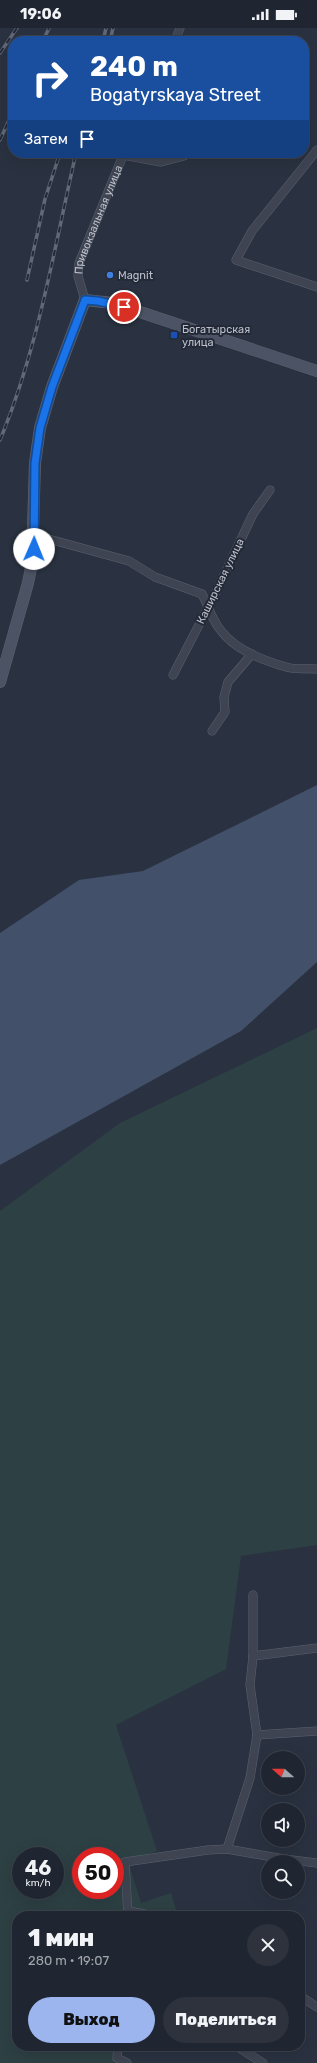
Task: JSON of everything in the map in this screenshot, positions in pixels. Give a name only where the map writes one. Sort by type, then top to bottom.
[{"type":"main road","points":[[0,682],[28,583],[34,549],[35,463],[40,428],[52,387],[85,300],[113,303],[317,371]]},
{"type":"street","points":[[317,150],[252,231],[236,260],[317,287]]},
{"type":"street","name":"Привокзальная улица","points":[[85,300],[78,276],[79,263],[122,158]]},
{"type":"street","points":[[142,158],[161,162],[176,158]]},
{"type":"street","name":"Каширская улица","points":[[173,675],[253,514],[270,490]]},
{"type":"street","points":[[34,536],[129,561],[136,567],[155,577],[202,594],[215,623],[222,633],[234,643],[252,654],[287,668],[317,669]]},
{"type":"street","points":[[212,730],[225,712],[224,697],[228,682],[252,654]]},
{"type":"street","points":[[227,1849],[250,1778],[256,1735],[250,1685],[253,1656],[253,1595]]},
{"type":"street","points":[[253,1656],[317,1648]]},
{"type":"street","points":[[256,1735],[317,1731]]},
{"type":"street","points":[[129,1911],[125,1862],[208,1850],[227,1849],[317,1863]]},
{"type":"street","points":[[305,1999],[317,2007]]},
{"type":"street","points":[[118,2051],[118,2058],[127,2063]]},
{"type":"street","points":[[244,2051],[263,2063]]},
{"type":"shaded area","points":[[317,1028],[317,1545],[241,1556],[226,1669],[116,1725],[157,1851],[128,1861],[141,1903],[171,1893],[176,1911],[12,1911],[12,2051],[116,2051],[113,2063],[0,2063],[0,1211],[120,1123]]},
{"type":"water","points":[[317,785],[317,962],[241,1031],[0,1165],[0,933],[79,880],[143,871]]},
{"type":"railway","points":[[12,36],[17,28]]},
{"type":"railway","points":[[45,36],[49,28]]},
{"type":"railway","points":[[104,36],[106,28]]},
{"type":"railway","points":[[111,36],[113,28]]},
{"type":"railway","points":[[0,53],[8,41]]},
{"type":"railway","points":[[0,140],[8,122]]},
{"type":"railway","points":[[27,280],[45,199],[58,158]]},
{"type":"railway","points":[[0,440],[25,370],[35,335],[75,158]]},
{"type":"place","name":"Magnit","points":[[110,275]]},
{"type":"place","name":"Богатырская улица","points":[[174,335]]},
{"type":"route","points":[[34,549],[35,463],[40,428],[52,387],[79,313],[85,300],[113,303],[124,307]]}]
